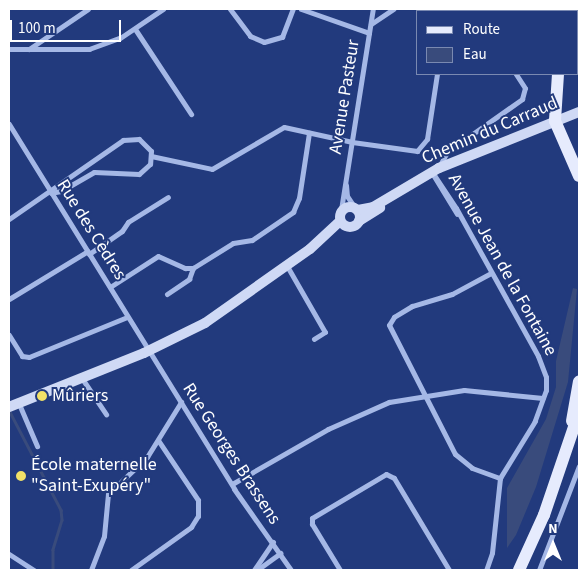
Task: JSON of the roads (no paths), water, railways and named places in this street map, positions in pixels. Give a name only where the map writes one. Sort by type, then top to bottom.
[{"type":"main road","points":[[558,75],[555,121],[579,176]]},
{"type":"main road","points":[[566,455],[579,382]]},
{"type":"main road","points":[[566,455],[579,404]]},
{"type":"main road","points":[[519,570],[544,515],[566,455],[579,412]]},
{"type":"street","points":[[28,50],[88,9]]},
{"type":"street","points":[[9,49],[89,49],[115,41],[163,9]]},
{"type":"street","points":[[230,9],[250,36],[264,42],[282,37],[292,9]]},
{"type":"street","name":"Avenue Pasteur","points":[[301,9],[369,34],[340,219]]},
{"type":"street","points":[[369,34],[373,9]]},
{"type":"street","points":[[371,24],[393,9]]},
{"type":"street","points":[[135,29],[191,114]]},
{"type":"street","points":[[151,156],[212,170],[280,128],[412,152],[422,147],[427,139],[436,75]]},
{"type":"street","points":[[436,170],[451,149],[522,99],[525,88],[517,75]]},
{"type":"street","name":"Chemin du Carraud","points":[[310,250],[340,219],[346,210],[373,207],[436,170],[579,112]]},
{"type":"street","name":"Rue des Cèdres","points":[[9,124],[149,351]]},
{"type":"street","points":[[110,287],[158,256],[185,268],[193,268],[233,242],[252,240],[294,210],[299,198],[309,132]]},
{"type":"street","points":[[9,219],[51,193],[128,138],[139,139],[148,146],[151,156],[145,170],[139,174],[94,172],[61,191],[51,193]]},
{"type":"street","name":"Avenue Jean de la Fontaine","points":[[436,170],[457,214],[544,368],[546,384],[532,427],[500,478],[492,553],[486,570]]},
{"type":"street","name":"Avenue Pasteur","points":[[346,177],[347,196],[357,209]]},
{"type":"street","name":"Chemin du Carraud","points":[[15,405],[149,351],[214,318],[310,250],[355,224],[415,182]]},
{"type":"street","points":[[9,299],[122,231],[128,222],[168,197]]},
{"type":"street","points":[[340,219],[355,224],[357,209]]},
{"type":"street","points":[[288,266],[325,332],[314,339]]},
{"type":"street","points":[[168,294],[189,279],[193,268]]},
{"type":"street","points":[[491,273],[452,294],[412,306],[389,322],[389,329],[458,457],[472,468],[500,478]]},
{"type":"street","points":[[9,335],[22,356],[29,357],[128,317]]},
{"type":"street","name":"Rue Georges Brassens","points":[[149,351],[232,484],[292,570]]},
{"type":"street","points":[[81,377],[106,414]]},
{"type":"street","points":[[232,484],[340,422],[389,402],[423,395],[464,390],[543,398]]},
{"type":"street","points":[[92,570],[104,536],[108,494],[142,464],[181,402]]},
{"type":"street","points":[[15,405],[37,446]]},
{"type":"street","points":[[131,570],[191,528],[199,513],[192,490],[158,440]]},
{"type":"street","points":[[539,570],[579,466]]},
{"type":"street","points":[[340,570],[312,524],[312,518],[386,474],[394,478],[449,570]]},
{"type":"street","points":[[256,570],[272,542]]},
{"type":"street","points":[[9,554],[34,570]]},
{"type":"street","points":[[256,570],[280,554]]},
{"type":"water","points":[[573,288],[577,289],[568,382],[536,487],[516,535],[507,548],[507,488],[546,419],[556,387],[556,361]]},
{"type":"waterway","points":[[9,410],[61,510],[62,520],[53,550],[53,570]]},
{"type":"place","name":"Mûriers","points":[[42,396]]},
{"type":"place","name":"École maternelle \"Saint-Exupéry\"","points":[[21,476]]}]
